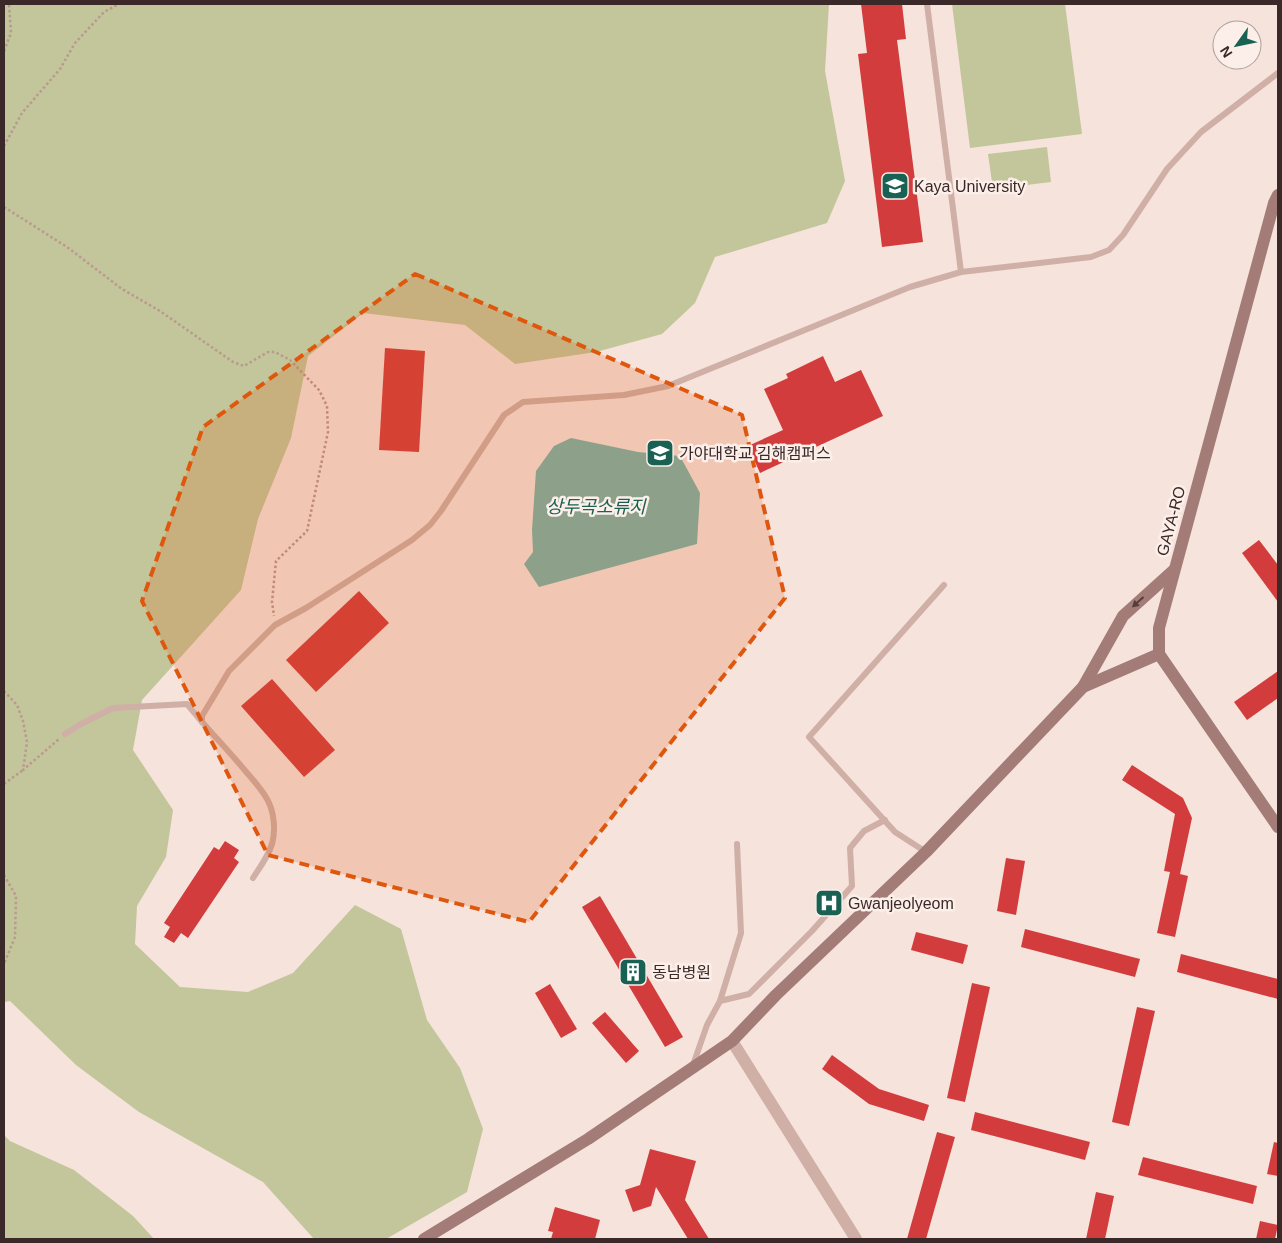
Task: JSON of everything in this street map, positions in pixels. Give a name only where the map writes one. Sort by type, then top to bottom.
[{"type":"street","name":"GAYA-RO","points":[[1159,654],[1159,628],[1174,570],[1274,203],[1278,195]]},
{"type":"street","points":[[424,1239],[588,1139],[732,1041],[776,995],[926,852],[1083,687],[1123,616],[1174,570]]},
{"type":"street","points":[[1083,687],[1159,654],[1278,827]]},
{"type":"street","points":[[732,1041],[856,1239]]},
{"type":"lane","points":[[927,4],[961,272]]},
{"type":"lane","points":[[202,722],[202,716],[229,671],[275,625],[306,608],[412,540],[430,524],[441,511],[504,415],[523,402],[624,395],[668,386],[910,287],[961,272],[1091,257],[1109,250],[1123,235],[1167,169],[1201,132],[1278,73]]},
{"type":"lane","points":[[926,852],[895,832],[809,738],[944,586]]},
{"type":"lane","points":[[65,734],[113,708],[187,704],[259,786],[268,799],[274,828],[272,843],[267,858],[253,878]]},
{"type":"lane","points":[[720,1001],[749,994],[812,931],[852,886],[850,848],[864,831],[885,820]]},
{"type":"lane","points":[[692,1068],[707,1026],[720,1001],[741,933],[737,844]]},
{"type":"path","points":[[4,50],[12,33],[9,4]]},
{"type":"path","points":[[4,146],[22,112],[60,69],[75,42],[104,12],[119,4]]},
{"type":"path","points":[[4,207],[67,247],[122,289],[160,312],[233,362],[244,366],[268,352],[275,352],[290,360],[319,390],[327,406],[328,432],[307,531],[276,561],[272,602],[275,625]]},
{"type":"path","points":[[4,691],[18,706],[23,720],[27,742],[23,770]]},
{"type":"path","points":[[4,784],[65,734]]},
{"type":"path","points":[[4,875],[16,896],[15,937],[4,964]]},
{"type":"highlighted area","points":[[415,274],[742,415],[785,598],[529,922],[268,855],[142,601],[203,427]]},
{"type":"green space","points":[[4,4],[829,4],[825,71],[845,181],[827,223],[715,257],[695,303],[662,334],[596,352],[515,364],[465,325],[363,313],[308,356],[291,438],[258,519],[241,590],[142,700],[133,750],[173,810],[166,857],[137,906],[135,944],[180,987],[248,992],[293,973],[355,905],[401,929],[427,1020],[460,1068],[483,1129],[467,1192],[386,1239],[314,1239],[263,1182],[139,1112],[76,1065],[10,1001],[4,1002]]},
{"type":"green space","points":[[952,4],[1065,4],[1082,134],[970,148]]},
{"type":"green space","points":[[1047,147],[1051,182],[993,189],[988,154]]},
{"type":"green space","points":[[4,1135],[10,1141],[74,1170],[133,1216],[154,1239],[4,1239]]},
{"type":"water","name":"상두곡소류지","points":[[571,438],[638,452],[680,456],[700,493],[697,544],[539,587],[524,564],[533,552],[532,530],[536,471],[554,446]]},
{"type":"building","name":"Kaya University","points":[[861,4],[902,4],[906,39],[897,40],[923,242],[882,247],[858,54],[867,53]]},
{"type":"building","points":[[385,348],[425,351],[419,452],[379,450]]},
{"type":"building","points":[[823,356],[835,382],[861,370],[883,416],[760,473],[748,446],[783,430],[764,389],[788,378],[786,374]]},
{"type":"building","points":[[1259,540],[1278,565],[1278,602],[1242,553]]},
{"type":"building","points":[[359,591],[389,623],[316,692],[286,660]]},
{"type":"building","points":[[1278,671],[1278,698],[1247,720],[1234,702]]},
{"type":"building","points":[[272,679],[335,750],[304,777],[241,706]]},
{"type":"building","points":[[1132,765],[1183,798],[1192,818],[1180,874],[1188,876],[1175,937],[1157,933],[1170,872],[1164,871],[1175,814],[1122,780]]},
{"type":"building","points":[[225,841],[239,850],[234,858],[239,862],[188,938],[181,933],[174,943],[164,937],[170,927],[164,923],[214,847],[219,850]]},
{"type":"building","points":[[1006,858],[1025,861],[1016,915],[997,911]]},
{"type":"building","name":"동남병원","points":[[600,896],[683,1037],[665,1047],[582,907]]},
{"type":"building","points":[[1025,929],[1140,959],[1135,977],[1021,947]]},
{"type":"building","points":[[916,932],[968,945],[963,964],[911,950]]},
{"type":"building","points":[[1181,954],[1278,979],[1278,999],[1177,972]]},
{"type":"building","points":[[972,983],[990,987],[965,1102],[947,1098]]},
{"type":"building","points":[[550,984],[577,1029],[561,1038],[535,993]]},
{"type":"building","points":[[1137,1007],[1155,1011],[1129,1126],[1112,1122]]},
{"type":"building","points":[[605,1012],[639,1051],[626,1063],[592,1023]]},
{"type":"building","points":[[832,1055],[879,1089],[929,1105],[924,1121],[869,1104],[822,1069]]},
{"type":"building","points":[[975,1112],[1090,1142],[1085,1160],[971,1130]]},
{"type":"building","points":[[937,1132],[955,1137],[926,1239],[907,1239]]},
{"type":"building","points":[[1274,1142],[1278,1143],[1278,1176],[1267,1174]]},
{"type":"building","points":[[650,1149],[696,1161],[685,1200],[709,1239],[688,1239],[656,1187],[651,1206],[633,1212],[625,1190],[640,1185]]},
{"type":"building","points":[[1143,1157],[1257,1186],[1253,1204],[1138,1175]]},
{"type":"building","points":[[1096,1192],[1114,1196],[1105,1239],[1086,1239]]},
{"type":"building","points":[[555,1207],[600,1220],[595,1239],[551,1239],[553,1232],[548,1231]]},
{"type":"building","points":[[1260,1221],[1278,1225],[1275,1239],[1256,1239]]},
{"type":"place","name":"Kaya University","points":[[895,186]]},
{"type":"place","name":"가야대학교 김해캠퍼스","points":[[660,453]]},
{"type":"place","name":"Gwanjeolyeom","points":[[829,903]]},
{"type":"place","name":"동남병원","points":[[633,972]]}]
